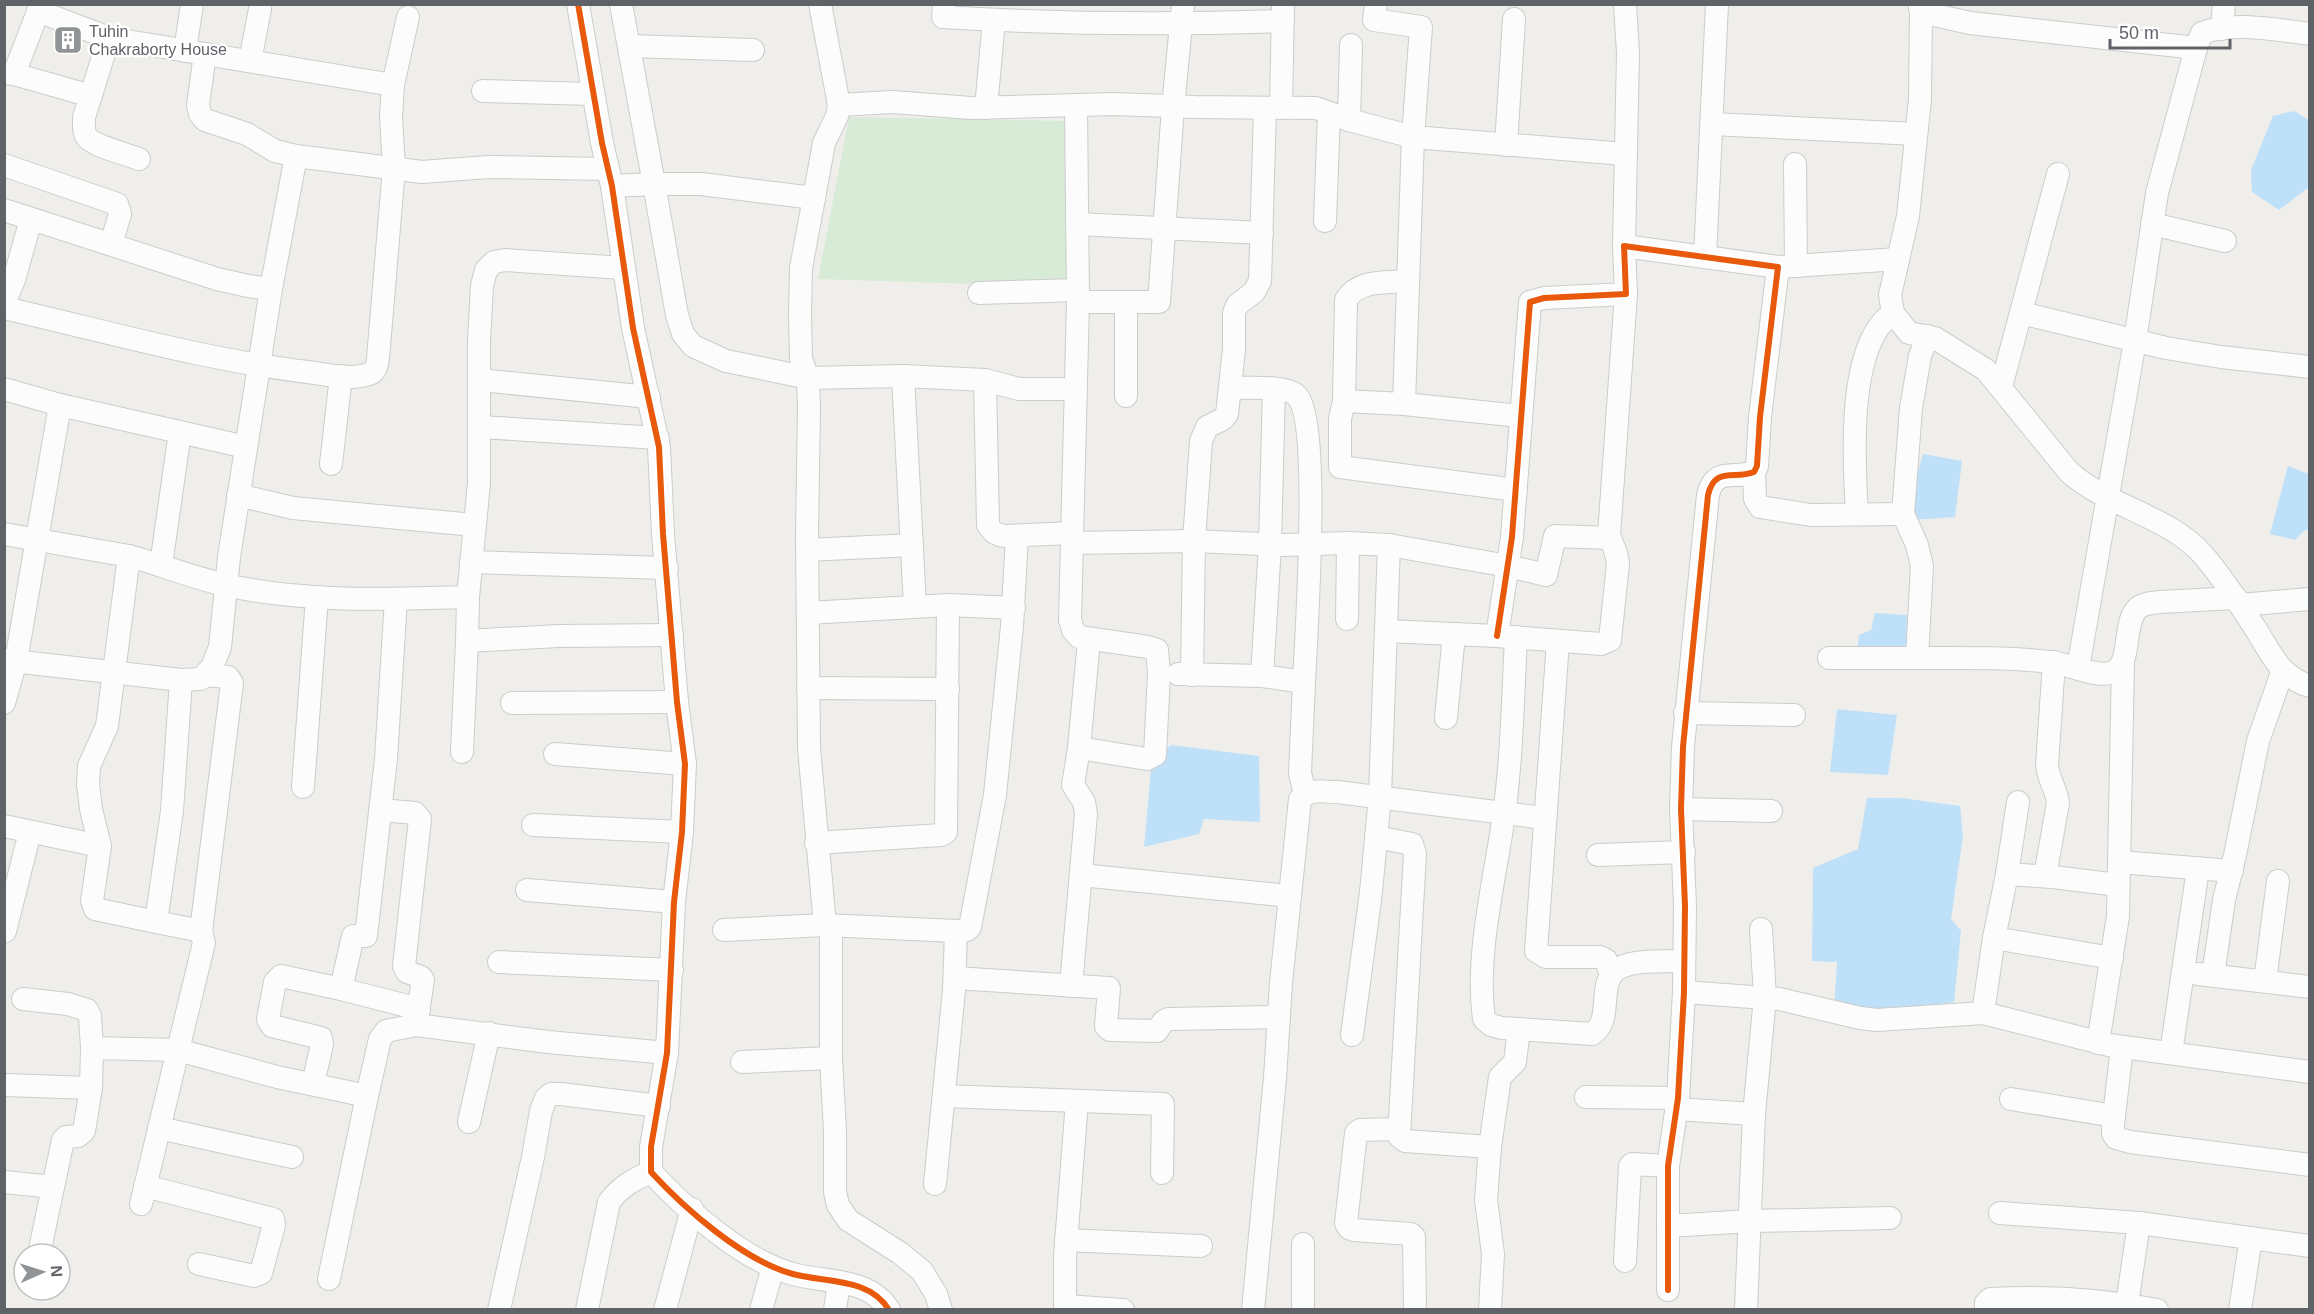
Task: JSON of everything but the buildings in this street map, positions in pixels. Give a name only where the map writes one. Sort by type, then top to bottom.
[{"type":"street","points":[[192,4],[200,114],[205,120],[247,134],[275,152],[422,171],[488,167],[628,181],[701,184],[814,198]]},
{"type":"street","points":[[578,4],[593,94],[628,181],[683,334],[693,346],[726,360],[808,378],[903,376],[985,380],[1019,389],[1075,389]]},
{"type":"street","points":[[621,4],[630,46],[628,181],[623,268],[633,328],[658,438],[677,702],[685,764],[682,832],[674,902],[667,1053],[651,1147],[651,1172],[739,1248],[773,1267],[802,1276],[867,1289],[876,1294],[889,1310]]},
{"type":"street","points":[[820,4],[839,105],[837,116],[824,142],[801,268],[801,359],[808,378],[809,748],[816,843],[828,926],[835,1192],[838,1205],[848,1220],[900,1253],[922,1271],[936,1294],[941,1310]]},
{"type":"street","points":[[944,4],[943,17],[994,20],[1026,13],[1283,13],[1262,233],[1260,281],[1254,292],[1237,305],[1234,313],[1227,414],[1223,419],[1207,427],[1201,441],[1194,541],[1192,675]]},
{"type":"street","points":[[1376,4],[1374,20],[1421,27],[1413,137],[1404,404]]},
{"type":"street","points":[[1387,631],[1507,636],[1601,644],[1610,640],[1618,564],[1610,538],[1626,294],[1624,246],[1628,54],[1625,4]]},
{"type":"street","points":[[1705,257],[1717,4]]},
{"type":"street","points":[[2222,29],[2224,4]]},
{"type":"street","points":[[91,96],[9,73],[40,8],[109,38],[393,85]]},
{"type":"street","points":[[2196,48],[1970,23],[1920,8],[1920,99],[1908,216],[1890,295],[1893,314],[1909,333],[1935,338],[1986,370],[2069,472],[2084,486],[2155,521],[2202,554],[2238,602],[2283,670],[2294,679],[2310,686]]},
{"type":"street","points":[[250,61],[260,9]]},
{"type":"street","points":[[980,293],[1078,296],[1126,302],[1160,302],[1173,107],[1182,14]]},
{"type":"street","points":[[4,308],[258,366],[342,376],[365,376],[375,370],[394,168],[391,117],[393,85],[408,17]]},
{"type":"street","points":[[1506,145],[1514,19]]},
{"type":"street","points":[[986,108],[994,20]]},
{"type":"street","points":[[2078,668],[2108,499],[2157,193],[2196,48],[2202,33],[2222,29],[2310,34]]},
{"type":"street","points":[[109,38],[84,117],[84,128],[87,138],[94,143],[139,159]]},
{"type":"street","points":[[1325,221],[1351,45]]},
{"type":"street","points":[[630,46],[753,50]]},
{"type":"street","points":[[483,91],[593,94]]},
{"type":"street","points":[[839,105],[892,102],[986,108],[1076,105],[1316,108],[1339,117],[1413,137],[1625,154]]},
{"type":"street","points":[[1076,105],[1078,296],[1070,620],[1073,630],[1079,636],[1089,640],[1155,648],[1158,652],[1159,674],[1155,755],[1152,758],[1146,759],[1079,748]]},
{"type":"street","points":[[1712,124],[1916,134]]},
{"type":"street","points":[[10,660],[181,680],[201,679],[212,667],[220,647],[225,585],[238,495],[271,289],[296,156]]},
{"type":"street","points":[[1795,164],[1787,266],[1760,417],[1757,466],[1754,472],[1755,499],[1760,507],[1811,515],[1903,514]]},
{"type":"street","points":[[4,165],[117,204],[120,214],[111,244]]},
{"type":"street","points":[[2001,387],[2058,174]]},
{"type":"street","points":[[4,210],[217,279],[271,289]]},
{"type":"street","points":[[4,303],[14,280],[31,219]]},
{"type":"street","points":[[1077,224],[1262,233]]},
{"type":"street","points":[[2152,224],[2225,241]]},
{"type":"street","points":[[1624,246],[1787,266],[1898,259]]},
{"type":"street","points":[[462,752],[468,597],[479,483],[479,340],[482,286],[486,270],[494,262],[505,260],[623,268]]},
{"type":"street","points":[[1408,281],[1357,287],[1350,292],[1346,300],[1340,467],[1516,490]]},
{"type":"street","points":[[1558,641],[1536,951],[1546,957],[1600,957],[1606,960],[1611,975],[1602,1022],[1598,1030],[1592,1034],[1502,1028],[1491,1025],[1485,1019],[1482,1004],[1490,898],[1504,813],[1508,566],[1530,302],[1544,298],[1626,294]]},
{"type":"street","points":[[1126,302],[1126,396]]},
{"type":"street","points":[[2020,313],[2134,341],[2221,357],[2310,367]]},
{"type":"street","points":[[1857,514],[1853,440],[1861,377],[1875,332],[1882,321],[1893,314]]},
{"type":"street","points":[[1917,658],[1922,566],[1917,545],[1903,514],[1911,408],[1920,356],[1928,336]]},
{"type":"street","points":[[331,464],[342,376]]},
{"type":"street","points":[[903,376],[915,606]]},
{"type":"street","points":[[480,380],[649,397]]},
{"type":"street","points":[[985,380],[988,525],[998,535],[1270,545],[1348,543],[1389,545],[1546,575],[1555,536],[1610,538]]},
{"type":"street","points":[[1230,388],[1274,389],[1293,393],[1298,397],[1304,409],[1308,440],[1311,544],[1300,773],[1305,794]]},
{"type":"street","points":[[4,389],[60,405],[246,447]]},
{"type":"street","points":[[1262,676],[1270,545],[1274,389]]},
{"type":"street","points":[[1344,401],[1404,404],[1520,416]]},
{"type":"street","points":[[4,703],[10,660],[38,540],[60,405]]},
{"type":"street","points":[[480,427],[658,438]]},
{"type":"street","points":[[161,565],[180,432]]},
{"type":"street","points":[[1668,1290],[1668,1166],[1677,1103],[1684,992],[1684,852],[1681,809],[1685,713],[1710,488],[1717,478],[1723,475],[1754,472]]},
{"type":"street","points":[[238,495],[293,508],[474,525]]},
{"type":"street","points":[[724,930],[828,926],[956,931],[967,930],[972,925],[994,808],[1014,608],[1017,536]]},
{"type":"street","points":[[6,541],[38,540],[129,556],[225,585],[265,592],[317,597],[396,599],[468,597]]},
{"type":"street","points":[[1347,620],[1348,543]]},
{"type":"street","points":[[807,550],[912,545]]},
{"type":"street","points":[[1352,1035],[1380,796],[1389,545]]},
{"type":"street","points":[[129,556],[106,726],[89,766],[88,784],[91,809],[100,846],[92,901],[94,909],[201,931]]},
{"type":"street","points":[[471,562],[667,568]]},
{"type":"street","points":[[303,788],[317,597]]},
{"type":"street","points":[[341,989],[353,936],[366,936],[386,759],[396,599]]},
{"type":"street","points":[[2098,1043],[2118,916],[2123,662],[2131,620],[2138,609],[2149,603],[2310,599]]},
{"type":"street","points":[[808,613],[948,605],[1014,608]]},
{"type":"street","points":[[816,843],[944,834],[946,829],[948,605]]},
{"type":"street","points":[[1446,718],[1454,634]]},
{"type":"street","points":[[467,641],[558,636],[672,635]]},
{"type":"street","points":[[1071,986],[1086,807],[1073,785],[1079,748],[1089,640]]},
{"type":"street","points":[[1829,658],[1976,658],[2054,662],[2101,674],[2111,673],[2123,662]]},
{"type":"street","points":[[2045,876],[2058,803],[2058,797],[2048,777],[2047,765],[2054,662]]},
{"type":"street","points":[[2213,975],[2224,900],[2258,741],[2283,670]]},
{"type":"street","points":[[1159,674],[1262,676],[1304,682]]},
{"type":"street","points":[[199,1264],[254,1276],[261,1274],[274,1226],[273,1219],[143,1195],[204,943],[201,931],[232,683],[228,677],[205,675]]},
{"type":"street","points":[[156,922],[172,811],[181,680]]},
{"type":"street","points":[[808,688],[948,689]]},
{"type":"street","points":[[512,703],[677,702]]},
{"type":"street","points":[[1685,713],[1794,715]]},
{"type":"street","points":[[555,754],[685,764]]},
{"type":"street","points":[[1253,1310],[1280,1017],[1281,983],[1300,799],[1305,794],[1323,792],[1380,796],[1544,818]]},
{"type":"street","points":[[1983,1013],[2018,802]]},
{"type":"street","points":[[1681,809],[1771,811]]},
{"type":"street","points":[[380,810],[415,813],[420,819],[404,966],[407,972],[423,980],[417,1017]]},
{"type":"street","points":[[532,825],[682,832]]},
{"type":"street","points":[[4,826],[100,846]]},
{"type":"street","points":[[4,931],[30,831]]},
{"type":"street","points":[[1376,837],[1412,844],[1416,854],[1400,1139],[1490,1147]]},
{"type":"street","points":[[1598,855],[1684,852]]},
{"type":"street","points":[[2119,862],[2232,871]]},
{"type":"street","points":[[2171,1053],[2198,869]]},
{"type":"street","points":[[1081,874],[1290,896]]},
{"type":"street","points":[[2007,874],[2118,885]]},
{"type":"street","points":[[2265,981],[2278,880]]},
{"type":"street","points":[[527,890],[674,902]]},
{"type":"street","points":[[1746,1310],[1754,1114],[1765,997],[1761,929]]},
{"type":"street","points":[[935,1184],[955,978],[956,931]]},
{"type":"street","points":[[1994,938],[2112,958]]},
{"type":"street","points":[[1611,975],[1626,965],[1684,961]]},
{"type":"street","points":[[499,962],[672,970]]},
{"type":"street","points":[[2183,972],[2310,987]]},
{"type":"street","points":[[313,1084],[322,1041],[317,1036],[272,1026],[268,1019],[275,982],[281,976],[341,989],[417,1017],[489,1034],[667,1053]]},
{"type":"street","points":[[955,978],[1109,988],[1106,1026],[1110,1030],[1157,1031],[1168,1019],[1280,1017]]},
{"type":"street","points":[[1684,992],[1765,997],[1868,1019],[1983,1013],[2098,1043],[2310,1072]]},
{"type":"street","points":[[23,999],[68,1005],[87,1010],[90,1016],[91,1088],[84,1131],[78,1136],[66,1137],[63,1140],[42,1242]]},
{"type":"street","points":[[329,1279],[380,1039],[386,1031],[417,1017]]},
{"type":"street","points":[[1491,1310],[1493,1243],[1486,1200],[1490,1147],[1500,1077],[1515,1062],[1520,1029]]},
{"type":"street","points":[[469,1122],[489,1034]]},
{"type":"street","points":[[2122,1047],[2114,1116],[2113,1133],[2116,1138],[2122,1141],[2310,1165]]},
{"type":"street","points":[[92,1048],[178,1050],[367,1096]]},
{"type":"street","points":[[742,1062],[831,1058]]},
{"type":"street","points":[[4,1085],[91,1088]]},
{"type":"street","points":[[499,1310],[541,1111],[546,1098],[551,1094],[561,1094],[659,1106]]},
{"type":"street","points":[[944,1096],[1163,1104],[1162,1173]]},
{"type":"street","points":[[1586,1097],[1677,1103],[1754,1114]]},
{"type":"street","points":[[2011,1099],[2114,1116]]},
{"type":"street","points":[[1077,1101],[1066,1240],[1065,1308],[1123,1310]]},
{"type":"street","points":[[159,1128],[292,1157]]},
{"type":"street","points":[[1399,1129],[1356,1132],[1346,1222],[1349,1228],[1354,1230],[1411,1234],[1414,1237],[1415,1310]]},
{"type":"street","points":[[1625,1261],[1630,1166],[1632,1164],[1668,1166]]},
{"type":"street","points":[[586,1310],[609,1202],[616,1192],[627,1184],[651,1172]]},
{"type":"street","points":[[4,1182],[53,1187]]},
{"type":"street","points":[[665,1310],[692,1209]]},
{"type":"street","points":[[2000,1213],[2139,1223],[2310,1246]]},
{"type":"street","points":[[1668,1226],[1751,1221],[1890,1218]]},
{"type":"street","points":[[2127,1304],[2139,1223]]},
{"type":"street","points":[[2240,1310],[2251,1238]]},
{"type":"street","points":[[1066,1240],[1201,1246]]},
{"type":"street","points":[[1303,1244],[1304,1310]]},
{"type":"street","points":[[761,1310],[773,1267]]},
{"type":"street","points":[[835,1310],[839,1282]]},
{"type":"street","points":[[1986,1310],[1986,1302],[1990,1299],[2033,1297],[2097,1300],[2157,1310]]},
{"type":"green space","points":[[849,117],[1069,121],[1073,287],[818,279]]},
{"type":"water","points":[[2294,111],[2309,120],[2309,187],[2279,210],[2252,192],[2251,170],[2273,116]]},
{"type":"water","points":[[1923,454],[1962,461],[1955,517],[1912,520],[1911,495]]},
{"type":"water","points":[[2288,466],[2309,474],[2309,530],[2305,530],[2295,540],[2270,534]]},
{"type":"water","points":[[1875,613],[1907,615],[1906,652],[1857,656],[1859,635],[1871,630]]},
{"type":"water","points":[[1837,709],[1897,715],[1888,775],[1830,772]]},
{"type":"water","points":[[1171,745],[1259,756],[1260,822],[1204,819],[1199,834],[1144,847],[1152,759]]},
{"type":"water","points":[[1867,798],[1901,798],[1960,806],[1963,836],[1951,919],[1961,931],[1954,1002],[1897,1012],[1834,1009],[1837,962],[1812,961],[1813,868],[1858,849]]},
{"type":"cycle path","points":[[578,4],[602,143],[612,186],[633,328],[659,447],[663,534],[677,702],[685,764],[682,832],[674,902],[667,1053],[651,1147],[651,1172],[716,1232],[755,1258],[793,1274],[858,1286],[880,1299],[889,1310]]},
{"type":"cycle path","points":[[1497,636],[1512,537],[1530,302],[1544,298],[1626,294],[1624,246],[1778,267],[1760,417],[1757,466],[1754,472],[1720,477],[1715,480],[1708,495],[1683,747],[1681,809],[1685,906],[1684,992],[1678,1098],[1668,1166],[1668,1290]]},
{"type":"place","name":"Tuhin Chakraborty House","points":[[68,40]]}]
